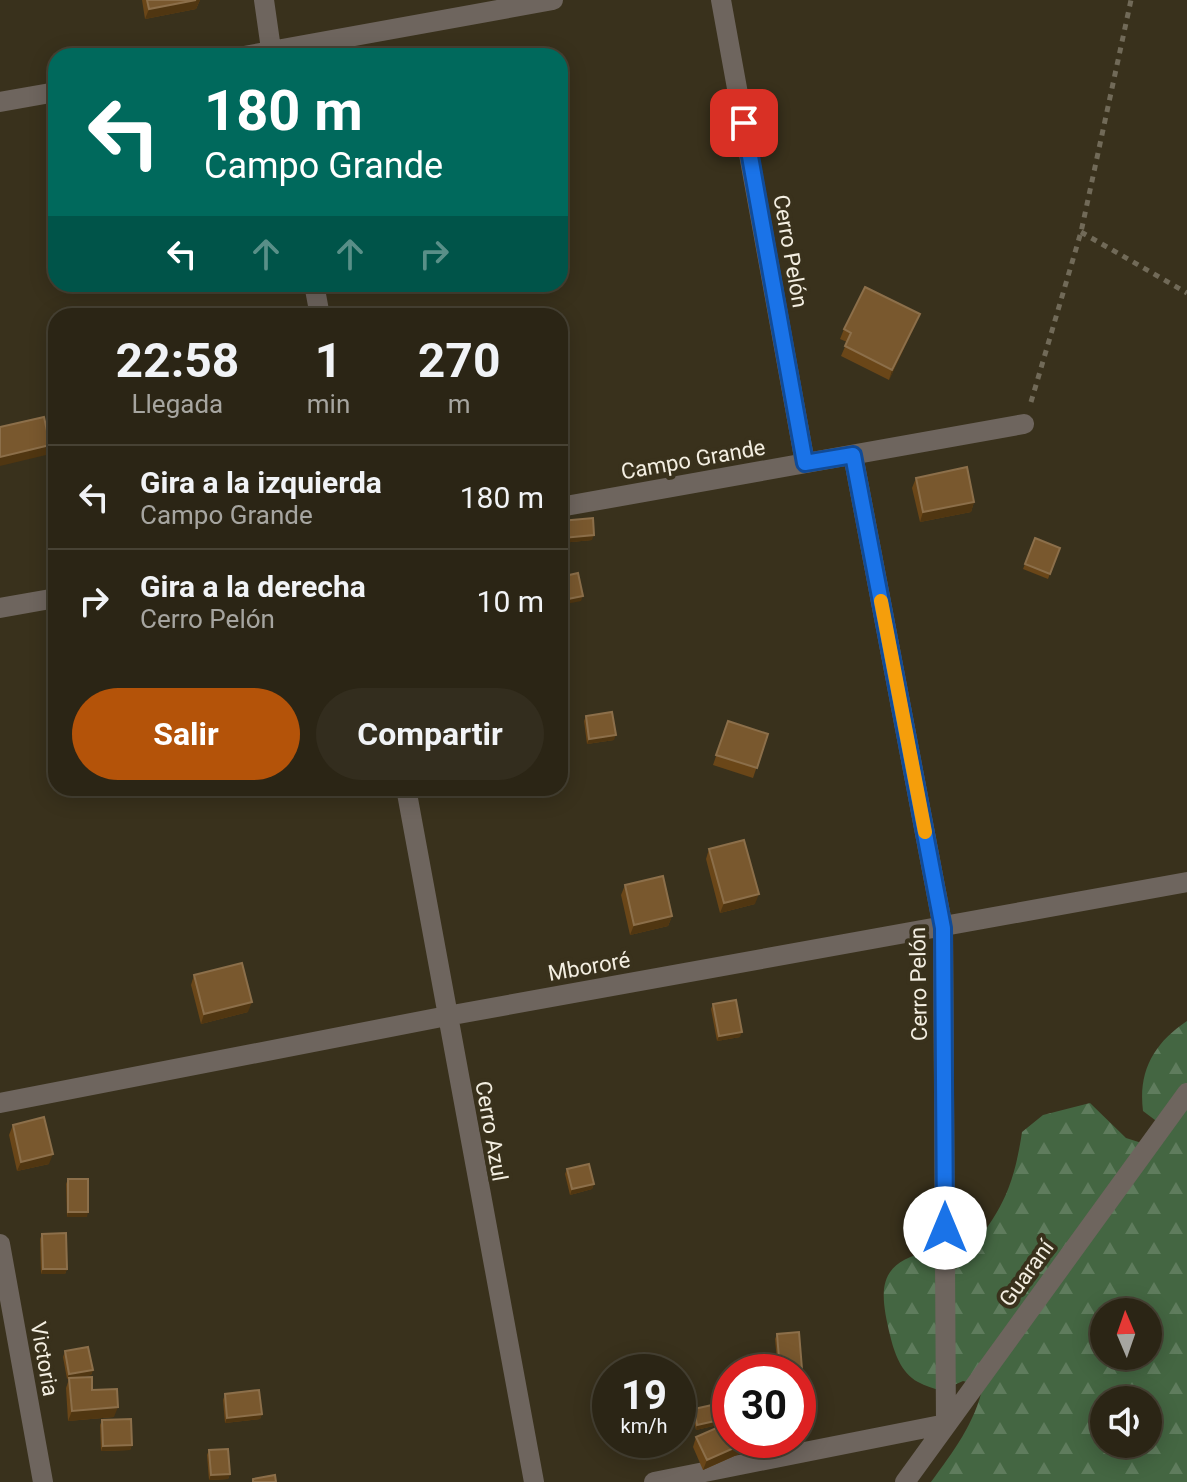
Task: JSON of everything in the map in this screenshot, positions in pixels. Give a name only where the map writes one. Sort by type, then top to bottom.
[{"type":"street","points":[[264,0],[271,48]]},
{"type":"street","points":[[299,48],[553,0]]},
{"type":"street","name":"Cerro Pelón","points":[[721,0],[805,463]]},
{"type":"street","points":[[0,102],[48,93]]},
{"type":"street","name":"Campo Grande","points":[[568,506],[1024,424]]},
{"type":"street","name":"Cerro Pelón","points":[[853,455],[943,928],[946,1424]]},
{"type":"street","points":[[0,608],[48,599]]},
{"type":"street","name":"Cerro Azul","points":[[407,796],[534,1482]]},
{"type":"street","name":"Mbororé","points":[[0,1103],[447,1016],[1187,882]]},
{"type":"street","name":"Guaraní","points":[[905,1482],[1187,1093]]},
{"type":"street","name":"Victoria","points":[[0,1244],[43,1482]]},
{"type":"street","points":[[654,1482],[946,1424]]},
{"type":"path","points":[[1024,424],[1081,232],[1131,0]]},
{"type":"path","points":[[1081,232],[1187,293]]},
{"type":"green space","points":[[1187,1021],[1187,1482],[931,1482],[969,1425],[983,1386],[963,1381],[941,1391],[918,1382],[903,1368],[890,1335],[884,1304],[886,1280],[891,1270],[900,1262],[931,1251],[956,1269],[1000,1206],[1013,1174],[1022,1132],[1043,1115],[1090,1103],[1126,1138],[1148,1145],[1159,1123],[1143,1111],[1143,1083],[1151,1059],[1166,1039]]},
{"type":"building","points":[[147,0],[196,0],[149,9]]},
{"type":"building","points":[[865,287],[920,314],[892,370],[845,346],[851,333],[844,329]]},
{"type":"building","points":[[44,417],[48,445],[0,457],[0,427]]},
{"type":"building","points":[[967,467],[974,502],[923,512],[916,478]]},
{"type":"building","points":[[593,518],[594,535],[568,538],[568,520]]},
{"type":"building","points":[[1035,538],[1060,548],[1050,574],[1025,564]]},
{"type":"building","points":[[578,573],[583,596],[568,599],[568,575]]},
{"type":"building","points":[[612,712],[616,735],[589,739],[586,716]]},
{"type":"building","points":[[728,721],[768,734],[757,768],[716,755]]},
{"type":"building","points":[[744,840],[759,894],[724,903],[709,849]]},
{"type":"building","points":[[663,876],[672,916],[634,925],[625,885]]},
{"type":"building","points":[[242,963],[252,1002],[204,1014],[194,975]]},
{"type":"building","points":[[736,1000],[742,1032],[719,1036],[713,1004]]},
{"type":"building","points":[[44,1117],[53,1154],[21,1162],[13,1125]]},
{"type":"building","points":[[589,1164],[594,1184],[572,1189],[567,1169]]},
{"type":"building","points":[[68,1179],[88,1179],[88,1212],[68,1212]]},
{"type":"building","points":[[66,1233],[67,1269],[43,1269],[42,1234]]},
{"type":"building","points":[[799,1332],[801,1354],[779,1354],[777,1334]]},
{"type":"building","points":[[88,1347],[93,1370],[69,1374],[65,1351]]},
{"type":"building","points":[[92,1377],[92,1390],[117,1389],[118,1407],[72,1411],[69,1378]]},
{"type":"building","points":[[259,1390],[262,1414],[227,1418],[225,1394]]},
{"type":"building","points":[[712,1405],[712,1422],[697,1425],[696,1409]]},
{"type":"building","points":[[131,1419],[132,1445],[103,1446],[102,1420]]},
{"type":"building","points":[[712,1430],[712,1458],[707,1460],[696,1437]]},
{"type":"building","points":[[228,1449],[230,1474],[211,1475],[209,1450]]},
{"type":"building","points":[[275,1475],[276,1482],[253,1482],[253,1479]]},
{"type":"slow traffic","points":[[881,601],[925,832]]},
{"type":"route","points":[[744,123],[805,463],[853,455],[943,928],[945,1228]]}]
